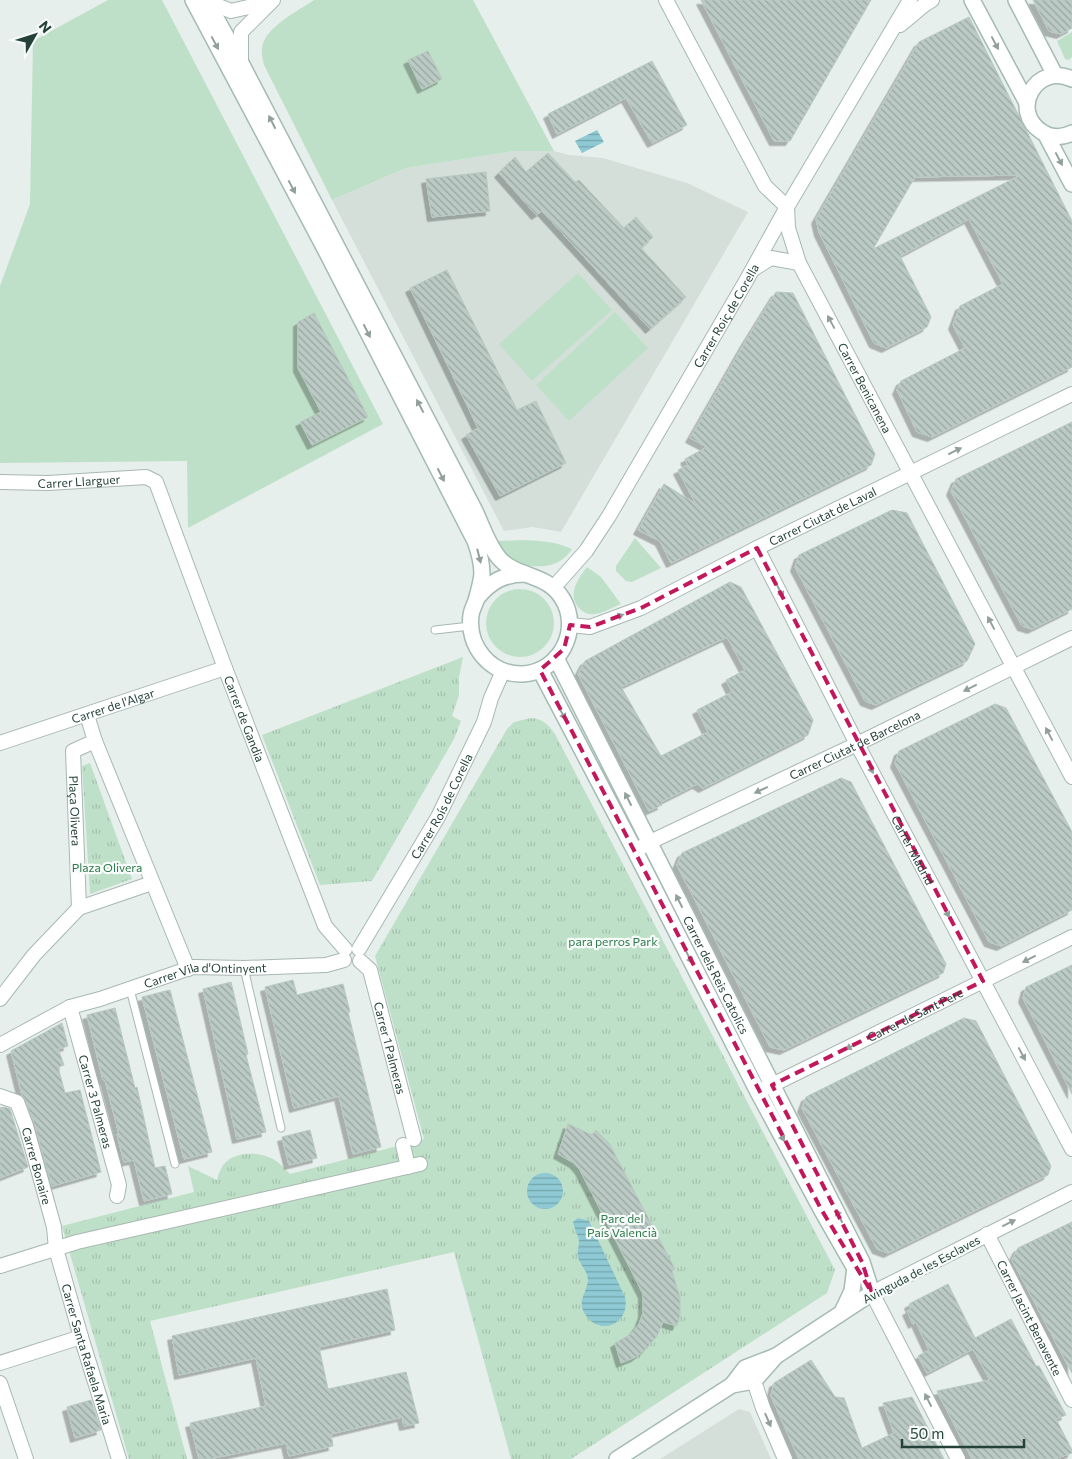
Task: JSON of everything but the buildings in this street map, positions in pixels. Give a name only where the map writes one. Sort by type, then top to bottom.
[{"type":"street","points":[[202,0],[231,11],[272,1]]},
{"type":"street","points":[[202,0],[241,63],[494,550],[500,559],[509,566],[542,579],[554,587],[563,598],[568,611],[570,625],[568,637],[564,649],[556,658],[540,670],[526,674],[514,674],[503,671],[490,664],[480,654],[473,641],[470,626],[471,612],[477,598],[482,576],[480,557],[470,530],[320,240],[202,0]]},
{"type":"street","points":[[257,0],[272,1]]},
{"type":"street","points":[[666,0],[765,186],[787,207]]},
{"type":"street","name":"Carrer Roiç de Corella","points":[[554,587],[598,535],[787,207],[910,0]]},
{"type":"street","name":"Carrer Roiç de Corella","points":[[888,35],[932,0]]},
{"type":"street","points":[[972,0],[1027,102],[1031,122],[1046,135],[1056,137],[1072,133]]},
{"type":"street","points":[[1016,0],[1055,75]]},
{"type":"street","points":[[241,63],[241,32],[272,1]]},
{"type":"street","points":[[1027,102],[1032,88],[1046,77],[1055,75],[1072,79]]},
{"type":"street","points":[[1046,135],[1072,184]]},
{"type":"street","name":"Carrer Benicanena","points":[[787,207],[788,228],[799,263],[912,472],[1072,777]]},
{"type":"street","points":[[752,270],[771,258],[799,263]]},
{"type":"street","name":"Carrer Ciutat de Laval","points":[[570,625],[590,627],[641,608],[757,548],[1072,394]]},
{"type":"street","name":"Carrer Llarguer","points":[[0,482],[48,483],[146,477],[156,482]]},
{"type":"street","name":"Carrer de Gandia","points":[[156,482],[225,668],[325,926],[352,955]]},
{"type":"street","name":"Carrer Madrid","points":[[757,548],[857,744],[1072,1149]]},
{"type":"street","points":[[477,598],[486,587],[499,578],[513,574],[528,574]]},
{"type":"street","name":"Carrer Ciutat de Barcelona","points":[[635,851],[650,842],[857,744],[1072,638]]},
{"type":"street","name":"Carrer dels Reis Catolics","points":[[556,658],[862,1262],[872,1293]]},
{"type":"street","name":"Carrer de l'Algar","points":[[0,743],[225,668]]},
{"type":"street","name":"Carrer dels Reis Catolics","points":[[540,670],[758,1092],[820,1209],[872,1293],[958,1459]]},
{"type":"street","name":"Carrer Roís de Corella","points":[[352,955],[368,936],[438,817],[484,722],[491,698],[503,671]]},
{"type":"street","points":[[87,715],[95,742],[188,969]]},
{"type":"street","name":"Plaça Olivera","points":[[80,908],[73,751],[95,742]]},
{"type":"street","points":[[0,999],[34,954],[80,908],[152,883]]},
{"type":"street","name":"Carrer de Sant Pere","points":[[758,1092],[983,982],[1072,936]]},
{"type":"street","name":"Carrer Vila d'Ontinyent","points":[[0,1044],[70,1007],[193,967],[244,968],[326,965],[352,955]]},
{"type":"street","name":"Carrer 1 Palmeras","points":[[56,1248],[414,1166],[370,970],[352,955]]},
{"type":"street","name":"Carrer 3 Palmeras","points":[[70,1007],[119,1185],[117,1196]]},
{"type":"street","name":"Carrer Bonaire","points":[[0,1096],[17,1102],[26,1126],[54,1227],[56,1248]]},
{"type":"street","name":"Avinguda de les Esclaves","points":[[617,1459],[732,1385],[745,1368],[776,1356],[872,1293],[1072,1192]]},
{"type":"street","name":"Carrer Jacint Benavente","points":[[987,1234],[1072,1400]]},
{"type":"street","points":[[0,1266],[56,1248]]},
{"type":"street","name":"Carrer Santa Rafaela Maria","points":[[56,1248],[81,1337],[119,1459]]},
{"type":"street","points":[[842,1313],[852,1291],[855,1268]]},
{"type":"street","points":[[0,1364],[81,1337]]},
{"type":"street","name":"Avinguda de les Esclaves","points":[[732,1385],[754,1381],[776,1356]]},
{"type":"street","points":[[758,1362],[750,1372],[785,1459]]},
{"type":"street","points":[[0,1384],[26,1459]]},
{"type":"lane","points":[[435,630],[470,626]]},
{"type":"lane","points":[[244,968],[281,1128]]},
{"type":"lane","points":[[130,989],[175,1164]]},
{"type":"highlighted area","points":[[757,548],[983,981],[772,1085],[862,1262],[872,1293],[821,1209],[540,670],[564,649],[570,625],[590,627],[641,608]]},
{"type":"shaded area","points":[[514,151],[554,151],[569,155],[603,158],[687,183],[748,212],[561,532],[533,527],[504,531],[332,200],[406,168]]},
{"type":"shaded area","points":[[739,1409],[750,1412],[771,1459],[660,1459]]},
{"type":"green space","points":[[108,0],[162,0],[383,424],[188,528],[187,461],[0,463],[0,286],[30,204],[33,41]]},
{"type":"green space","points":[[314,0],[473,0],[554,151],[514,151],[406,168],[332,200],[264,65],[262,55],[264,41],[268,34],[282,21]]},
{"type":"green space","points":[[1072,32],[1072,57],[1069,60],[1065,59],[1057,41]]},
{"type":"green space","points":[[578,273],[612,310],[532,381],[499,344]]},
{"type":"green space","points":[[615,312],[648,348],[569,421],[536,385]]},
{"type":"green space","points":[[635,538],[661,568],[632,582],[626,581],[616,571],[616,566]]},
{"type":"green space","points":[[526,540],[555,543],[572,549],[562,560],[556,563],[543,566],[529,566],[507,559],[498,541]]},
{"type":"green space","points":[[587,567],[601,577],[621,604],[595,614],[583,612],[580,609],[574,598],[575,587]]},
{"type":"green space","points":[[520,589],[533,592],[544,599],[551,610],[554,623],[551,636],[544,647],[533,654],[520,657],[507,654],[496,647],[489,636],[486,623],[489,610],[496,599],[507,592]]},
{"type":"green space","points":[[463,657],[459,677],[459,695],[452,716],[461,721],[454,739],[372,881],[320,885],[262,735]]},
{"type":"green space","name":"Parc del País Valencià","points":[[531,718],[545,723],[555,734],[835,1270],[827,1293],[571,1459],[511,1459],[454,1252],[150,1321],[187,1459],[129,1459],[62,1226],[194,1192],[188,1166],[217,1180],[221,1169],[230,1159],[243,1154],[258,1154],[279,1163],[290,1174],[424,1139],[375,956],[507,729],[514,722]]},
{"type":"green space","name":"Plaza Olivera","points":[[90,763],[132,879],[90,894],[82,766]]},
{"type":"water","points":[[597,130],[604,142],[582,153],[575,141]]},
{"type":"water","points":[[545,1173],[552,1174],[558,1178],[562,1184],[562,1198],[558,1204],[552,1208],[545,1209],[538,1208],[532,1204],[528,1198],[527,1191],[528,1184],[532,1178],[538,1174]]},
{"type":"water","points":[[578,1218],[589,1221],[625,1297],[626,1306],[623,1314],[613,1324],[606,1326],[598,1325],[591,1321],[583,1309],[582,1301],[588,1281],[578,1255],[579,1241],[573,1222]]},
{"type":"park label","name":"para perros Park","points":[[613,941]]}]
